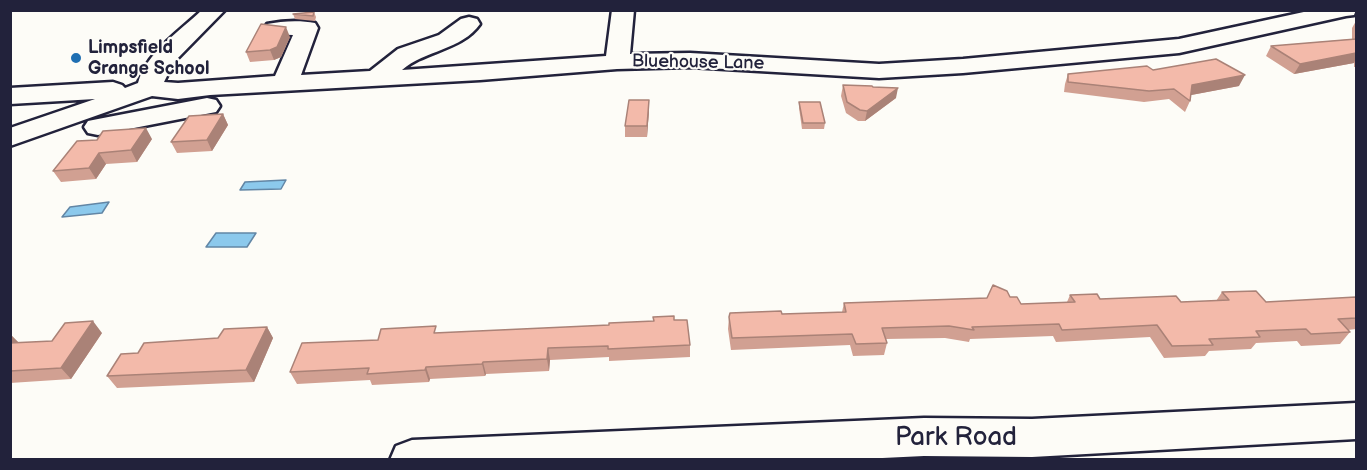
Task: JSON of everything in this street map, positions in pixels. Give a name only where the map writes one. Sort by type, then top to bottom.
[{"type":"street","points":[[10,138],[140,91],[167,56],[215,10]]},
{"type":"street","points":[[617,62],[623,10]]},
{"type":"street","name":"Bluehouse Lane","points":[[140,91],[378,77],[480,74],[617,62],[690,60],[879,71],[963,66],[1179,46],[1346,10]]},
{"type":"street","points":[[378,77],[406,54],[447,40],[470,24]]},
{"type":"street","points":[[98,127],[255,95],[277,84],[308,28],[274,29]]},
{"type":"street","points":[[10,96],[111,89],[140,91]]},
{"type":"street","name":"Park Road","points":[[412,459],[924,437],[1032,438],[1356,421]]},
{"type":"water","points":[[286,180],[281,189],[240,190],[245,182]]},
{"type":"water","points":[[109,202],[102,213],[62,217],[70,207]]},
{"type":"water","points":[[216,233],[256,233],[247,247],[206,247]]},
{"type":"building","points":[[314,12],[313,16],[293,14]]},
{"type":"building","points":[[261,24],[286,27],[277,47],[270,50],[246,52]]},
{"type":"building","points":[[1356,39],[1356,53],[1300,64],[1271,46]]},
{"type":"building","points":[[1216,59],[1245,75],[1192,85],[1190,101],[1174,89],[1149,91],[1068,82],[1068,74],[1147,66],[1153,70]]},
{"type":"building","points":[[843,85],[898,88],[867,111],[860,110],[847,102]]},
{"type":"building","points":[[629,100],[649,100],[647,126],[625,126]]},
{"type":"building","points":[[799,102],[820,102],[825,123],[803,123]]},
{"type":"building","points":[[223,114],[207,140],[171,142],[189,116]]},
{"type":"building","points":[[146,128],[131,150],[99,153],[89,168],[53,171],[77,141],[97,140],[103,131]]},
{"type":"building","points":[[993,285],[1007,291],[1010,297],[1017,297],[1021,304],[1075,302],[1070,295],[1097,294],[1100,299],[1176,296],[1181,302],[1229,300],[1222,292],[1256,291],[1266,302],[1356,297],[1356,318],[1338,319],[1350,332],[1311,334],[1306,329],[1256,331],[1260,337],[1209,339],[1213,345],[1172,346],[1157,325],[1062,330],[1059,324],[972,327],[974,330],[949,326],[882,328],[887,343],[856,344],[852,334],[732,338],[730,313],[846,312],[844,303],[987,298]]},
{"type":"building","points":[[674,316],[674,320],[687,320],[690,345],[608,349],[608,346],[548,348],[547,359],[483,362],[482,364],[426,367],[425,370],[367,374],[369,368],[290,372],[302,343],[378,340],[381,329],[436,326],[434,333],[609,325],[609,323],[654,321],[653,317]]},
{"type":"building","points":[[93,321],[61,368],[10,371],[10,343],[52,341],[65,323]]},
{"type":"building","points":[[267,327],[246,370],[107,376],[121,354],[138,353],[144,343],[218,338],[224,329]]},
{"type":"place","name":"Limpsfield Grange School","points":[[76,58]]}]
